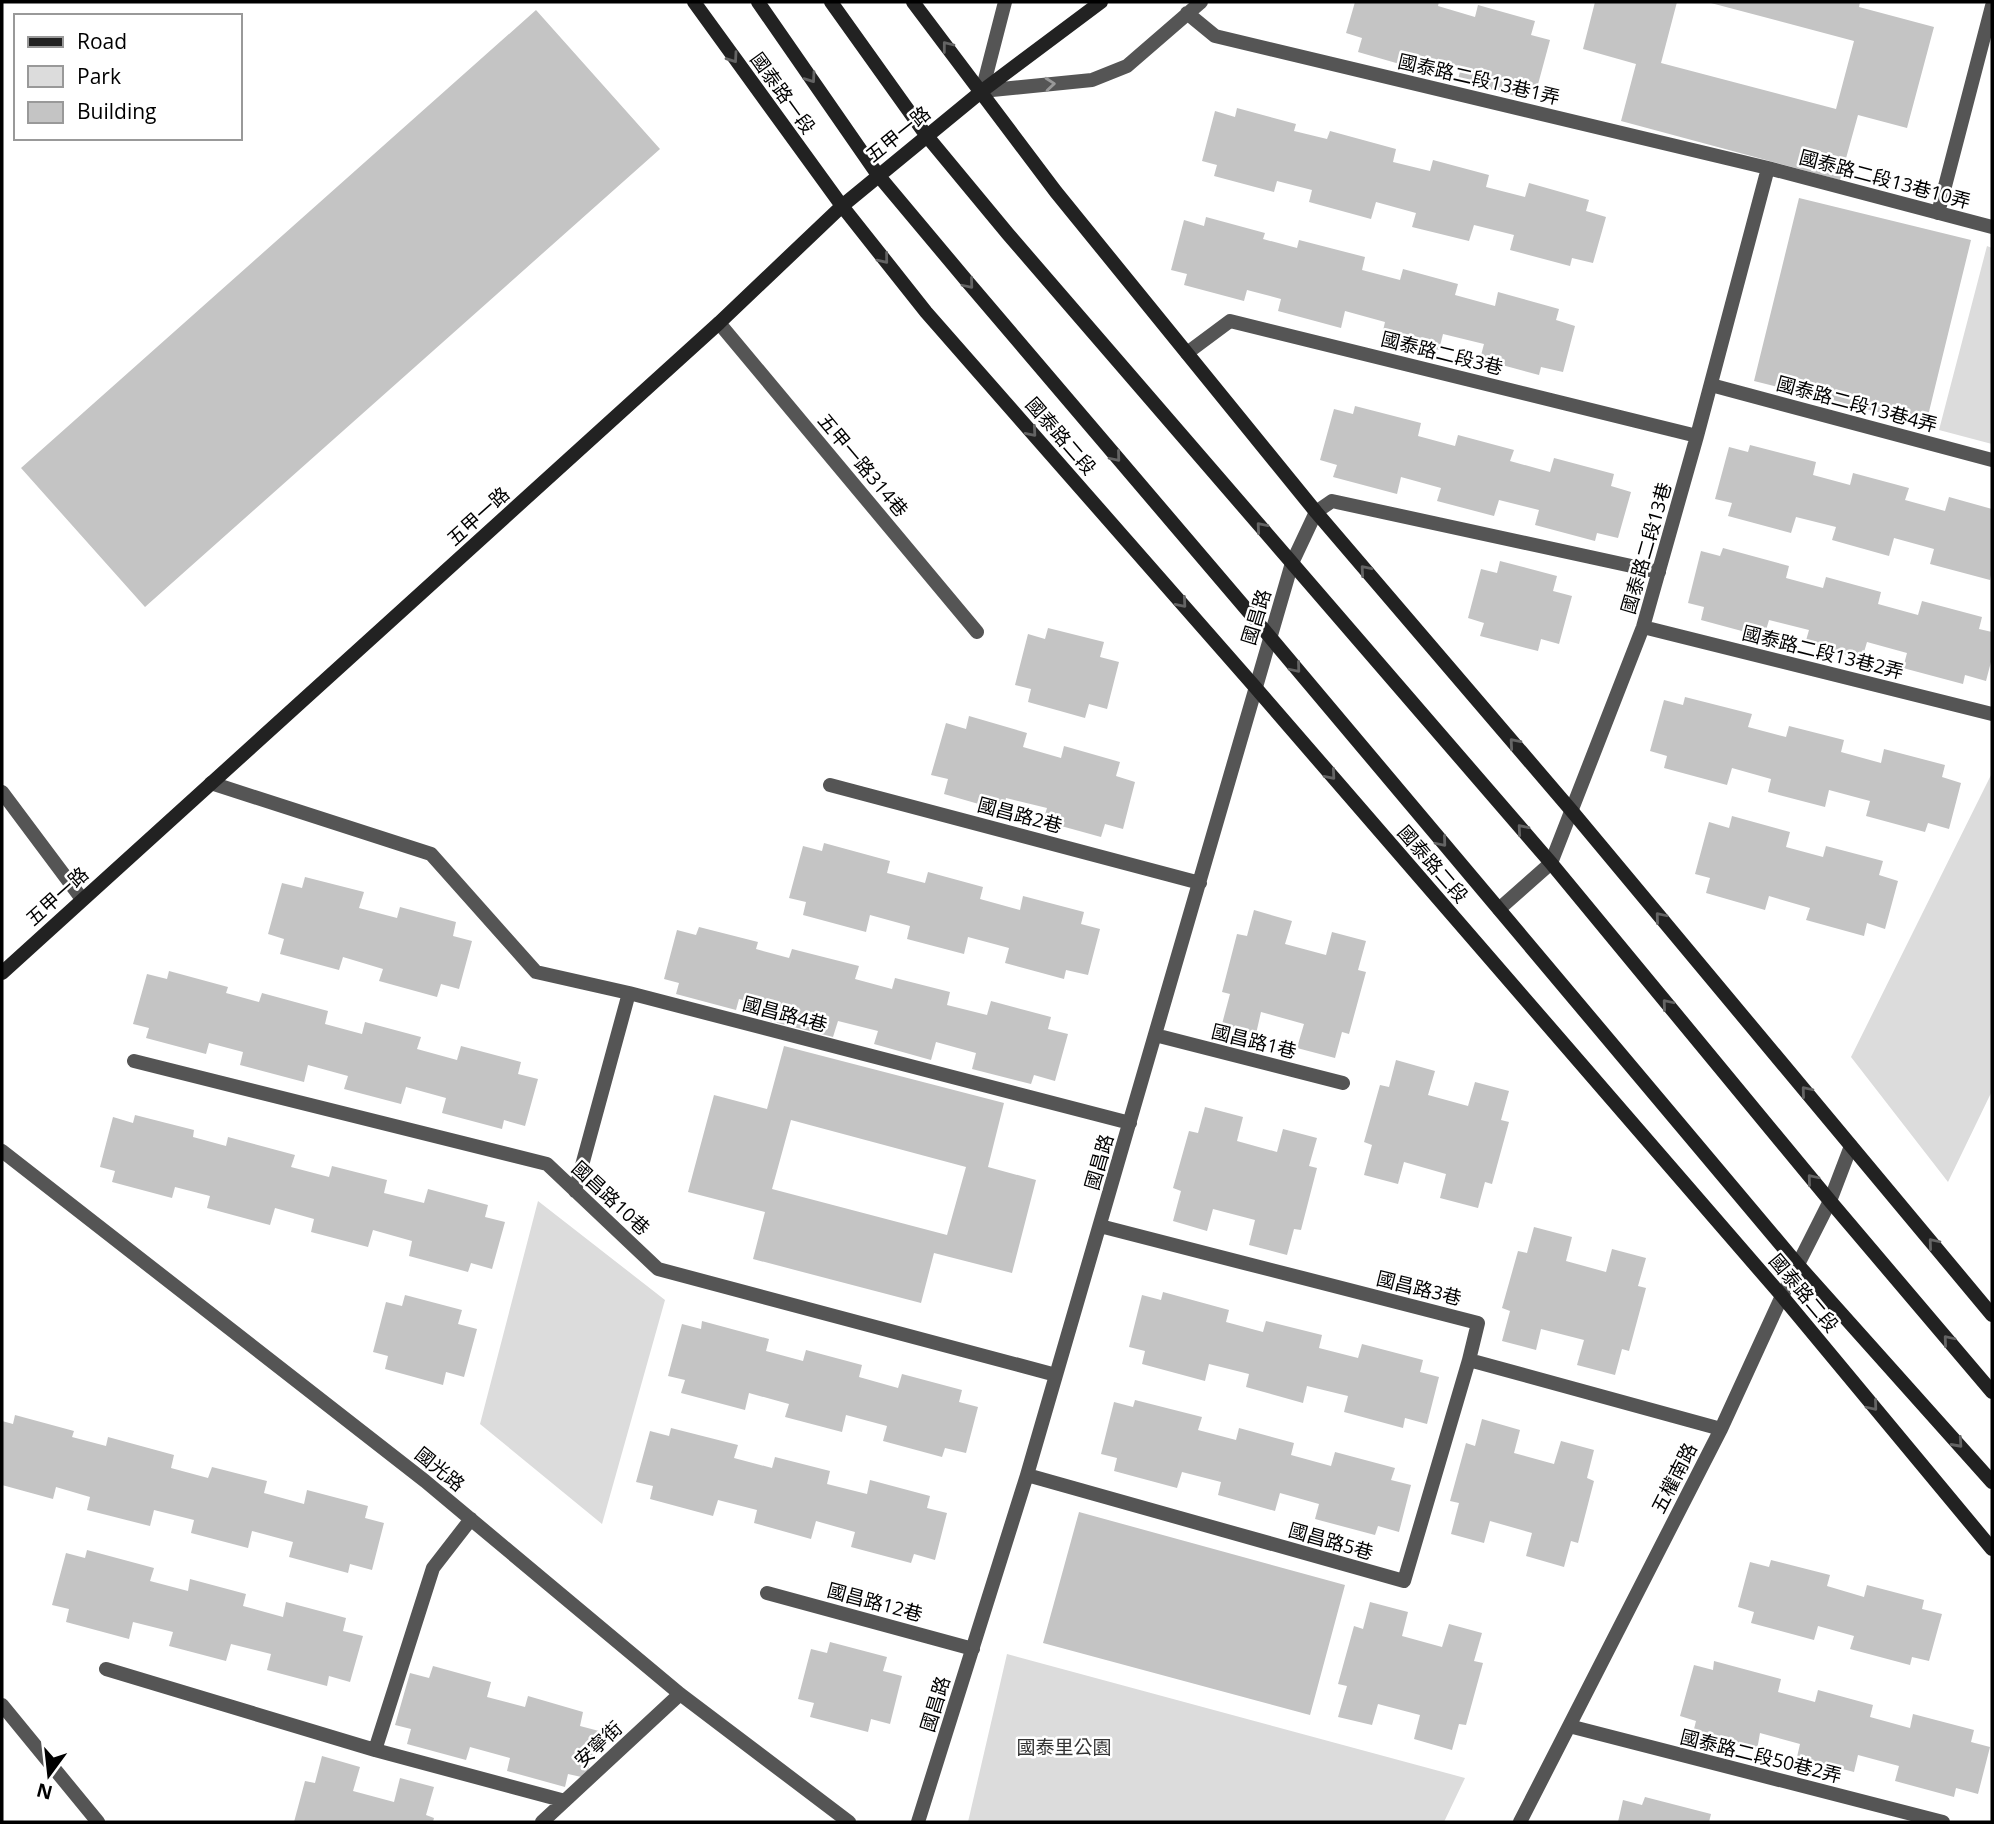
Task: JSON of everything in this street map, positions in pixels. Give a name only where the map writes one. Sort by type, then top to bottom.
[{"type":"street","name":"國泰路一段","points":[[694,2],[842,206]]},
{"type":"street","name":"國泰路一段","points":[[758,2],[878,175]]},
{"type":"street","points":[[831,2],[926,135],[1016,243],[1550,863],[1992,1392]]},
{"type":"street","points":[[913,2],[1056,192],[1316,512],[1571,810],[1992,1315]]},
{"type":"street","points":[[982,91],[1005,2]]},
{"type":"street","name":"五甲一路","points":[[2,973],[719,323],[842,206],[926,135],[1101,2]]},
{"type":"street","points":[[982,91],[1092,80],[1127,66],[1201,2]]},
{"type":"street","points":[[1938,212],[1992,6]]},
{"type":"street","name":"國泰路二段13巷1弄","points":[[1187,13],[1215,36],[1768,168]]},
{"type":"street","name":"國泰路二段13巷10弄","points":[[1768,168],[1992,227]]},
{"type":"street","name":"國泰路二段13巷","points":[[1499,909],[1550,863],[1643,627],[1768,168]]},
{"type":"street","name":"國泰路二段","points":[[878,175],[1798,1265],[1992,1482]]},
{"type":"street","name":"國泰路二段","points":[[842,206],[926,312],[1782,1296],[1992,1549]]},
{"type":"street","name":"國泰路二段3巷","points":[[1187,354],[1230,321],[1697,436]]},
{"type":"street","name":"五甲一路314巷","points":[[719,323],[977,632]]},
{"type":"street","name":"國泰路二段13巷4弄","points":[[1711,385],[1992,460]]},
{"type":"street","points":[[1316,512],[1332,501],[1659,572]]},
{"type":"street","name":"國昌路","points":[[918,1822],[1027,1475],[1292,563],[1316,512]]},
{"type":"street","name":"國泰路二段13巷2弄","points":[[1643,627],[1992,715]]},
{"type":"street","name":"國昌路4巷","points":[[211,783],[431,854],[536,972],[629,993],[1130,1124]]},
{"type":"street","name":"國昌路2巷","points":[[830,786],[1200,883]]},
{"type":"street","points":[[2,792],[82,900]]},
{"type":"street","points":[[575,1191],[629,993]]},
{"type":"street","name":"國昌路1巷","points":[[1155,1035],[1343,1083]]},
{"type":"street","name":"國昌路10巷","points":[[134,1061],[547,1164],[658,1269],[1056,1375]]},
{"type":"street","name":"五權南路","points":[[1520,1822],[1721,1429],[1830,1200],[1851,1146]]},
{"type":"street","name":"國光路","points":[[2,1152],[471,1519],[680,1694],[849,1822]]},
{"type":"street","name":"國昌路3巷","points":[[1100,1226],[1478,1323],[1469,1360]]},
{"type":"street","points":[[1469,1360],[1721,1429]]},
{"type":"street","name":"國昌路5巷","points":[[1027,1475],[1404,1581],[1469,1360]]},
{"type":"street","points":[[375,1750],[433,1568],[471,1519]]},
{"type":"street","name":"國昌路12巷","points":[[767,1593],[973,1648]]},
{"type":"street","points":[[106,1669],[375,1750],[565,1801]]},
{"type":"street","name":"安寧街","points":[[542,1822],[680,1694]]},
{"type":"street","points":[[2,1705],[98,1822]]},
{"type":"street","name":"國泰路二段50巷2弄","points":[[1569,1726],[1943,1822]]},
{"type":"green space","points":[[1987,246],[1992,248],[1992,444],[1939,430]]},
{"type":"green space","points":[[1992,773],[1992,1091],[1948,1182],[1851,1057]]},
{"type":"green space","points":[[538,1201],[665,1300],[602,1524],[480,1424]]},
{"type":"green space","name":"國泰里公園","points":[[1007,1654],[1465,1778],[1444,1822],[968,1822]]},
{"type":"building","points":[[1355,2],[1439,2],[1438,6],[1475,17],[1478,5],[1535,21],[1531,35],[1550,40],[1537,88],[1519,83],[1516,96],[1458,80],[1461,67],[1421,56],[1417,69],[1358,52],[1362,38],[1346,33]]},
{"type":"building","points":[[1595,2],[1677,2],[1661,63],[1836,109],[1854,41],[1707,2],[1860,2],[1859,7],[1934,27],[1907,128],[1858,115],[1840,180],[1621,121],[1636,64],[1583,49]]},
{"type":"building","points":[[536,10],[660,149],[145,607],[21,468]]},
{"type":"building","points":[[1237,108],[1296,124],[1294,131],[1327,139],[1330,131],[1396,149],[1393,162],[1430,171],[1433,160],[1489,175],[1486,187],[1525,197],[1529,183],[1589,200],[1586,211],[1606,217],[1593,263],[1572,258],[1570,266],[1510,250],[1514,235],[1474,225],[1469,241],[1412,227],[1416,213],[1376,202],[1371,219],[1309,202],[1312,190],[1277,181],[1274,192],[1214,176],[1217,165],[1202,161],[1215,111],[1235,117]]},
{"type":"building","points":[[1799,198],[1971,240],[1926,424],[1754,381]]},
{"type":"building","points":[[1206,217],[1265,233],[1263,239],[1297,248],[1299,240],[1365,257],[1362,270],[1400,280],[1403,269],[1458,284],[1455,295],[1495,306],[1498,292],[1559,309],[1556,320],[1575,326],[1563,372],[1541,367],[1539,375],[1480,359],[1484,344],[1443,334],[1439,350],[1382,335],[1385,322],[1345,311],[1341,328],[1278,311],[1281,299],[1247,290],[1244,301],[1184,285],[1187,274],[1171,270],[1184,220],[1204,226]]},
{"type":"building","points":[[1355,406],[1421,423],[1418,436],[1455,446],[1458,435],[1514,450],[1510,461],[1550,472],[1554,458],[1614,474],[1611,486],[1631,492],[1618,538],[1597,533],[1595,541],[1535,525],[1539,510],[1499,500],[1494,516],[1437,501],[1441,488],[1401,477],[1397,494],[1333,477],[1337,465],[1320,460],[1334,409],[1353,414]]},
{"type":"building","points":[[1750,445],[1816,462],[1813,475],[1850,485],[1853,473],[1909,488],[1905,500],[1945,511],[1949,497],[1992,509],[1990,580],[1930,564],[1934,549],[1894,538],[1889,556],[1832,540],[1836,527],[1796,517],[1791,533],[1728,516],[1732,503],[1715,499],[1729,447],[1748,452]]},
{"type":"building","points":[[1723,548],[1789,566],[1786,578],[1823,588],[1826,577],[1881,592],[1878,604],[1918,615],[1922,601],[1982,617],[1979,629],[1992,632],[1992,658],[1986,681],[1965,675],[1963,684],[1903,668],[1907,653],[1867,642],[1862,659],[1805,644],[1809,630],[1769,620],[1764,637],[1701,620],[1704,607],[1688,603],[1701,551],[1720,556]]},
{"type":"building","points":[[1500,561],[1557,576],[1553,591],[1572,596],[1559,644],[1541,639],[1538,651],[1480,636],[1484,623],[1468,618],[1481,569],[1497,573]]},
{"type":"building","points":[[1048,628],[1104,642],[1100,657],[1119,662],[1107,709],[1089,704],[1085,718],[1028,702],[1031,689],[1015,685],[1028,634],[1045,639]]},
{"type":"building","points":[[1685,697],[1752,714],[1748,727],[1786,737],[1789,726],[1844,740],[1841,752],[1881,763],[1884,749],[1945,765],[1942,777],[1961,783],[1949,829],[1928,823],[1925,832],[1866,816],[1870,801],[1829,790],[1825,807],[1768,792],[1771,779],[1732,768],[1727,785],[1664,768],[1667,756],[1650,751],[1664,700],[1683,705]]},
{"type":"building","points":[[969,716],[1027,733],[1023,747],[1061,758],[1064,746],[1120,762],[1116,776],[1135,782],[1123,829],[1105,824],[1101,837],[1043,821],[1047,808],[1006,798],[1003,811],[944,794],[948,779],[931,775],[946,723],[966,729]]},
{"type":"building","points":[[1732,816],[1790,832],[1786,847],[1823,857],[1826,846],[1883,861],[1879,875],[1898,881],[1885,929],[1867,923],[1864,936],[1806,920],[1810,908],[1769,896],[1765,910],[1706,893],[1710,878],[1695,874],[1709,822],[1729,828]]},
{"type":"building","points":[[824,843],[890,861],[887,873],[925,883],[928,872],[983,887],[980,899],[1020,910],[1023,896],[1084,912],[1081,924],[1100,929],[1088,975],[1066,970],[1064,979],[1005,963],[1009,948],[968,937],[964,954],[907,939],[910,926],[870,915],[866,932],[803,915],[806,902],[789,898],[803,846],[822,851]]},
{"type":"building","points":[[305,877],[364,892],[359,908],[397,918],[400,907],[456,922],[453,936],[472,941],[459,989],[441,984],[437,997],[379,981],[383,969],[343,957],[339,970],[280,954],[284,939],[268,934],[282,883],[302,888]]},
{"type":"building","points":[[1254,910],[1292,921],[1285,944],[1326,955],[1332,932],[1366,941],[1358,970],[1366,972],[1349,1034],[1342,1032],[1335,1058],[1297,1048],[1304,1024],[1261,1012],[1256,1034],[1222,1024],[1230,994],[1222,992],[1237,934],[1247,936]]},
{"type":"building","points":[[699,927],[758,942],[756,949],[789,958],[792,949],[859,966],[855,979],[892,989],[895,978],[950,992],[947,1005],[987,1015],[991,1001],[1051,1017],[1048,1029],[1068,1034],[1055,1081],[1034,1075],[1031,1084],[972,1069],[976,1053],[936,1042],[931,1060],[874,1044],[878,1031],[838,1021],[833,1037],[770,1021],[774,1008],[739,999],[736,1010],[676,994],[679,983],[664,979],[677,930],[696,935]]},
{"type":"building","points":[[169,971],[228,987],[226,993],[259,1002],[262,993],[328,1011],[325,1024],[362,1034],[365,1022],[421,1037],[417,1049],[457,1060],[461,1046],[521,1062],[518,1074],[538,1079],[525,1126],[504,1120],[502,1129],[442,1113],[446,1098],[406,1087],[401,1104],[344,1089],[348,1076],[308,1065],[304,1082],[240,1065],[243,1052],[209,1043],[206,1054],[146,1038],[149,1028],[133,1024],[147,974],[167,979]]},
{"type":"building","points":[[784,1046],[1004,1103],[988,1167],[1036,1180],[1012,1273],[934,1253],[921,1303],[753,1259],[765,1212],[688,1192],[714,1095],[767,1109]],"holes":[[[791,1120],[966,1167],[947,1235],[772,1189]]]},
{"type":"building","points":[[1396,1060],[1435,1071],[1428,1095],[1468,1106],[1475,1082],[1509,1091],[1501,1120],[1509,1122],[1492,1184],[1485,1182],[1478,1208],[1440,1198],[1446,1174],[1404,1162],[1398,1184],[1364,1175],[1372,1145],[1364,1142],[1380,1085],[1389,1087]]},
{"type":"building","points":[[1205,1107],[1243,1117],[1237,1141],[1277,1152],[1283,1129],[1317,1138],[1309,1166],[1317,1168],[1301,1230],[1294,1229],[1287,1255],[1249,1245],[1255,1220],[1213,1209],[1207,1231],[1173,1221],[1181,1191],[1173,1188],[1189,1131],[1198,1133]]},
{"type":"building","points":[[135,1115],[194,1130],[193,1137],[226,1146],[228,1137],[295,1155],[291,1167],[329,1177],[332,1166],[387,1180],[384,1193],[424,1203],[428,1189],[488,1205],[485,1217],[505,1222],[492,1269],[471,1263],[468,1272],[409,1256],[412,1241],[373,1230],[368,1247],[311,1232],[314,1219],[275,1208],[270,1225],[207,1208],[210,1196],[175,1187],[172,1198],[112,1182],[115,1171],[100,1167],[113,1117],[133,1123]]},
{"type":"building","points":[[1534,1227],[1572,1237],[1566,1261],[1606,1272],[1612,1249],[1646,1258],[1638,1286],[1646,1288],[1629,1351],[1622,1349],[1615,1375],[1577,1365],[1584,1340],[1541,1329],[1536,1350],[1502,1341],[1510,1311],[1502,1308],[1518,1251],[1527,1253]]},
{"type":"building","points":[[1163,1292],[1229,1310],[1226,1322],[1263,1332],[1266,1321],[1322,1335],[1319,1348],[1358,1358],[1362,1344],[1423,1360],[1420,1372],[1439,1377],[1427,1424],[1405,1418],[1403,1428],[1344,1412],[1348,1396],[1307,1386],[1303,1403],[1246,1387],[1249,1374],[1209,1364],[1205,1381],[1142,1364],[1145,1351],[1129,1347],[1142,1295],[1161,1300]]},
{"type":"building","points":[[405,1295],[462,1310],[458,1324],[477,1329],[464,1377],[446,1372],[443,1385],[385,1369],[388,1356],[373,1352],[386,1302],[402,1306]]},
{"type":"building","points":[[702,1321],[769,1339],[766,1351],[803,1361],[806,1350],[862,1365],[859,1377],[898,1388],[902,1374],[962,1390],[959,1402],[978,1407],[966,1453],[945,1448],[942,1457],[883,1441],[887,1426],[846,1415],[842,1432],[785,1417],[789,1404],[749,1393],[745,1410],[681,1393],[685,1380],[668,1376],[682,1324],[701,1329]]},
{"type":"building","points":[[1135,1400],[1202,1417],[1198,1430],[1236,1440],[1239,1428],[1294,1443],[1291,1455],[1331,1466],[1335,1452],[1395,1468],[1391,1480],[1411,1485],[1399,1532],[1378,1526],[1375,1535],[1315,1519],[1319,1504],[1280,1493],[1275,1511],[1218,1495],[1221,1482],[1182,1472],[1177,1488],[1114,1471],[1117,1458],[1101,1454],[1114,1402],[1133,1407]]},
{"type":"building","points":[[15,1415],[74,1431],[72,1437],[106,1446],[108,1437],[174,1455],[171,1468],[208,1478],[212,1467],[267,1481],[264,1493],[304,1504],[307,1490],[368,1506],[365,1518],[384,1523],[372,1570],[350,1564],[348,1573],[289,1557],[293,1542],[252,1531],[248,1548],[191,1533],[194,1520],[154,1510],[150,1526],[87,1510],[90,1497],[56,1487],[53,1499],[2,1485],[2,1421],[13,1424]]},
{"type":"building","points":[[1482,1419],[1520,1430],[1514,1453],[1554,1464],[1561,1441],[1594,1450],[1587,1478],[1594,1481],[1578,1543],[1571,1541],[1564,1567],[1526,1556],[1532,1533],[1490,1521],[1484,1543],[1451,1534],[1459,1503],[1450,1501],[1466,1443],[1475,1446]]},
{"type":"building","points":[[671,1428],[738,1445],[734,1458],[772,1468],[775,1457],[830,1471],[827,1484],[867,1494],[870,1480],[930,1496],[927,1508],[947,1513],[935,1560],[914,1554],[911,1563],[851,1547],[855,1532],[816,1521],[811,1539],[754,1523],[757,1510],[718,1500],[713,1516],[650,1499],[653,1486],[636,1482],[650,1431],[669,1436]]},
{"type":"building","points":[[1079,1512],[1345,1585],[1310,1715],[1043,1643]]},
{"type":"building","points":[[87,1550],[154,1568],[150,1581],[188,1591],[190,1579],[246,1594],[243,1606],[283,1617],[286,1602],[346,1618],[343,1631],[363,1636],[350,1682],[329,1676],[327,1686],[267,1670],[271,1654],[231,1644],[226,1661],[169,1646],[173,1632],[133,1622],[129,1639],[66,1622],[69,1609],[52,1605],[66,1553],[85,1558]]},
{"type":"building","points":[[1771,1560],[1830,1575],[1827,1586],[1864,1597],[1867,1585],[1924,1600],[1922,1609],[1942,1614],[1929,1661],[1912,1657],[1910,1665],[1850,1649],[1854,1636],[1818,1626],[1814,1640],[1751,1623],[1754,1612],[1738,1607],[1750,1562],[1769,1567]]},
{"type":"building","points":[[1370,1602],[1408,1612],[1402,1636],[1442,1647],[1449,1624],[1482,1633],[1474,1661],[1483,1663],[1466,1725],[1459,1724],[1452,1750],[1414,1739],[1420,1715],[1378,1704],[1372,1725],[1338,1717],[1347,1686],[1338,1684],[1354,1626],[1363,1629]]},
{"type":"building","points":[[830,1642],[887,1657],[883,1671],[902,1676],[890,1724],[871,1719],[868,1732],[810,1717],[814,1703],[798,1699],[811,1649],[827,1653]]},
{"type":"building","points":[[1714,1661],[1781,1679],[1778,1692],[1815,1702],[1818,1690],[1873,1705],[1870,1717],[1910,1728],[1913,1714],[1974,1730],[1971,1742],[1990,1747],[1978,1794],[1956,1788],[1954,1797],[1895,1781],[1899,1766],[1858,1755],[1854,1772],[1797,1757],[1800,1744],[1760,1733],[1757,1750],[1693,1733],[1696,1721],[1680,1716],[1694,1665],[1713,1670]]},
{"type":"building","points":[[433,1666],[491,1682],[487,1697],[525,1707],[528,1696],[583,1712],[580,1726],[599,1731],[586,1778],[568,1774],[565,1787],[507,1771],[510,1758],[470,1747],[466,1760],[407,1744],[411,1729],[395,1725],[410,1673],[429,1678]]},
{"type":"building","points":[[322,1756],[360,1767],[353,1791],[394,1802],[400,1778],[434,1787],[426,1815],[434,1818],[433,1822],[294,1822],[305,1781],[315,1783]]},
{"type":"building","points":[[1645,1797],[1711,1814],[1709,1822],[1618,1822],[1623,1800],[1642,1805]]}]
